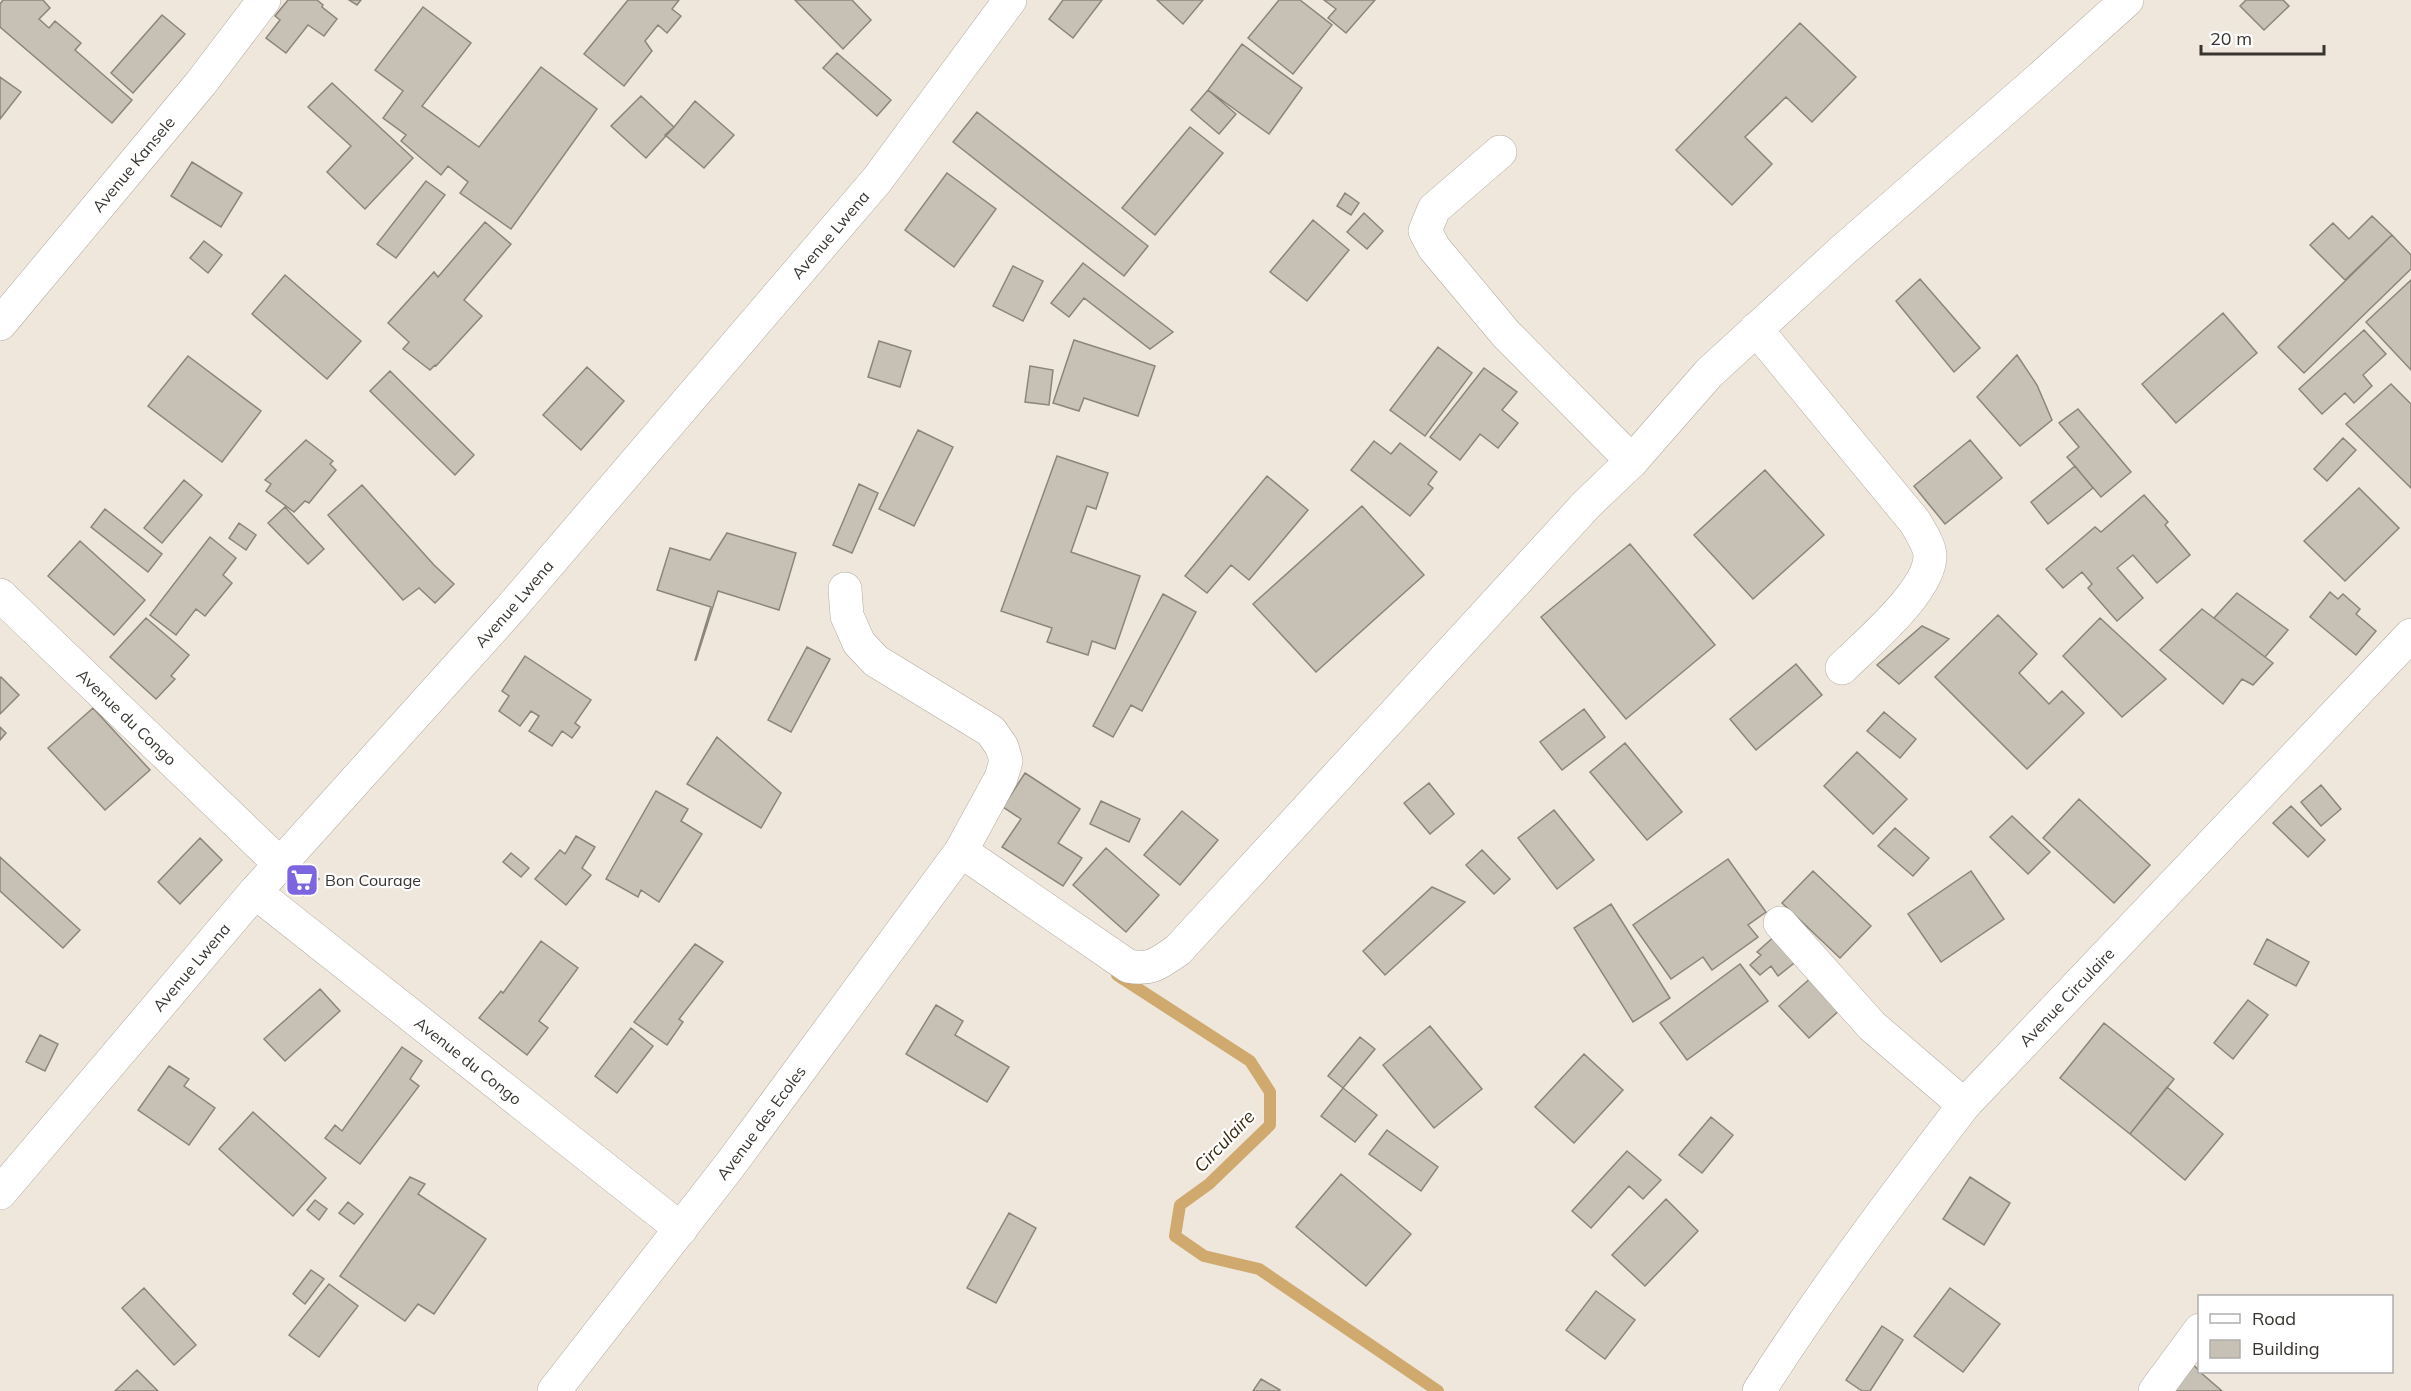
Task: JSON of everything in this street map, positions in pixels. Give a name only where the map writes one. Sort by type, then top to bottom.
[{"type":"street","name":"Avenue Kansele","points":[[0,324],[201,82],[264,0]]},
{"type":"street","name":"Avenue Lwena","points":[[0,1193],[255,892],[510,609],[877,180],[1010,0]]},
{"type":"street","points":[[961,850],[1128,966],[1143,969],[1156,965],[1178,950],[1578,514],[1632,460],[1709,373],[1842,251],[2127,0]]},
{"type":"street","points":[[1500,152],[1434,208],[1425,231],[1434,248],[1506,334],[1632,460]]},
{"type":"street","points":[[1756,329],[1915,522],[1930,555],[1925,575],[1902,609],[1842,668]]},
{"type":"street","name":"Avenue des Ecoles","points":[[554,1391],[681,1229],[961,850],[1002,778],[1006,761],[1002,747],[991,731],[876,661],[859,643],[847,616],[845,589]]},
{"type":"street","name":"Avenue du Congo","points":[[0,595],[280,864]]},
{"type":"street","name":"Avenue Circulaire","points":[[1759,1391],[1908,1178],[1964,1105],[2411,635]]},
{"type":"street","name":"Avenue du Congo","points":[[255,892],[681,1229]]},
{"type":"street","points":[[1780,923],[1872,1026],[1964,1105]]},
{"type":"street","points":[[2155,1391],[2198,1331]]},
{"type":"building","points":[[3,0],[43,0],[50,8],[39,19],[49,28],[55,21],[81,43],[75,50],[132,100],[112,123],[0,27],[0,4]]},
{"type":"building","points":[[288,0],[317,0],[337,19],[324,36],[308,25],[286,53],[266,38],[280,20],[275,16]]},
{"type":"building","points":[[349,0],[361,0],[357,5]]},
{"type":"building","points":[[628,0],[679,0],[672,9],[681,16],[667,33],[658,25],[645,41],[652,51],[624,86],[584,54]]},
{"type":"building","points":[[795,0],[852,0],[871,20],[843,49]]},
{"type":"building","points":[[1063,0],[1102,0],[1073,38],[1049,19]]},
{"type":"building","points":[[1157,0],[1203,0],[1183,24]]},
{"type":"building","points":[[1279,0],[1300,0],[1332,25],[1293,74],[1248,38]]},
{"type":"building","points":[[1324,0],[1375,0],[1346,33],[1328,18],[1336,9]]},
{"type":"building","points":[[2246,0],[2283,0],[2289,6],[2264,30],[2240,6]]},
{"type":"building","points":[[423,7],[471,43],[422,106],[479,147],[541,67],[597,109],[511,229],[460,193],[468,182],[448,166],[441,175],[401,141],[406,135],[383,118],[403,91],[375,70]]},
{"type":"building","points":[[162,15],[185,34],[133,93],[111,73]]},
{"type":"building","points":[[1800,23],[1856,77],[1812,122],[1786,97],[1745,137],[1772,164],[1732,205],[1676,150]]},
{"type":"building","points":[[1242,44],[1302,88],[1269,134],[1208,90]]},
{"type":"building","points":[[837,53],[891,100],[877,116],[823,68]]},
{"type":"building","points":[[0,77],[21,92],[0,119]]},
{"type":"building","points":[[332,83],[413,158],[365,209],[327,172],[351,146],[308,107]]},
{"type":"building","points":[[1208,90],[1236,114],[1219,134],[1191,110]]},
{"type":"building","points":[[641,96],[674,127],[646,158],[611,126]]},
{"type":"building","points":[[695,101],[734,135],[704,168],[665,135]]},
{"type":"building","points":[[977,112],[1148,246],[1124,276],[953,142]]},
{"type":"building","points":[[1190,127],[1223,153],[1155,235],[1122,208]]},
{"type":"building","points":[[192,162],[242,193],[221,227],[171,196]]},
{"type":"building","points":[[947,173],[996,209],[954,267],[905,230]]},
{"type":"building","points":[[426,181],[445,195],[396,258],[377,244]]},
{"type":"building","points":[[1345,193],[1359,203],[1351,215],[1337,206]]},
{"type":"building","points":[[1364,213],[1383,231],[1367,249],[1347,232]]},
{"type":"building","points":[[2372,216],[2392,235],[2345,280],[2310,245],[2333,223],[2349,239]]},
{"type":"building","points":[[1313,220],[1349,250],[1307,301],[1270,272]]},
{"type":"building","points":[[485,222],[511,244],[464,300],[482,316],[430,370],[403,349],[409,342],[388,323],[434,272],[438,277]]},
{"type":"building","points":[[2392,235],[2411,255],[2411,269],[2304,373],[2278,347]]},
{"type":"building","points":[[204,241],[222,255],[208,273],[190,258]]},
{"type":"building","points":[[1083,263],[1173,332],[1150,349],[1084,298],[1069,317],[1051,303]]},
{"type":"building","points":[[1013,266],[1043,281],[1023,321],[993,306]]},
{"type":"building","points":[[285,275],[361,341],[327,379],[252,314]]},
{"type":"building","points":[[1920,279],[1980,348],[1954,372],[1896,301]]},
{"type":"building","points":[[2411,280],[2411,370],[2366,322]]},
{"type":"building","points":[[2223,313],[2257,353],[2176,423],[2142,384]]},
{"type":"building","points":[[2364,330],[2386,354],[2363,375],[2372,386],[2354,403],[2345,393],[2322,414],[2299,389]]},
{"type":"building","points":[[1074,340],[1155,366],[1138,416],[1084,398],[1079,411],[1053,403]]},
{"type":"building","points":[[879,341],[911,351],[900,387],[868,377]]},
{"type":"building","points":[[1438,347],[1472,373],[1425,436],[1390,410]]},
{"type":"building","points":[[2017,355],[2037,385],[2052,420],[2020,446],[1977,397]]},
{"type":"building","points":[[188,356],[261,411],[222,462],[148,406]]},
{"type":"building","points":[[1030,366],[1053,370],[1049,405],[1025,402]]},
{"type":"building","points":[[587,367],[624,401],[581,450],[543,415]]},
{"type":"building","points":[[1484,368],[1517,392],[1502,410],[1518,423],[1498,448],[1480,434],[1460,460],[1430,437]]},
{"type":"building","points":[[390,371],[474,455],[455,475],[370,391]]},
{"type":"building","points":[[2391,384],[2411,404],[2411,488],[2346,424]]},
{"type":"building","points":[[2078,409],[2131,472],[2101,497],[2067,457],[2079,447],[2059,423]]},
{"type":"building","points":[[918,430],[953,447],[914,526],[879,509]]},
{"type":"building","points":[[2343,438],[2356,450],[2327,481],[2314,469]]},
{"type":"building","points":[[306,440],[333,461],[330,464],[336,470],[309,503],[305,501],[294,512],[266,491],[271,484],[265,480]]},
{"type":"building","points":[[1970,440],[2002,478],[1945,524],[1914,486]]},
{"type":"building","points":[[1374,441],[1391,454],[1400,443],[1437,472],[1428,484],[1433,488],[1410,516],[1351,470]]},
{"type":"building","points":[[1057,456],[1108,473],[1096,509],[1087,506],[1071,552],[1140,576],[1115,649],[1092,641],[1088,655],[1047,642],[1052,628],[1001,611]]},
{"type":"building","points":[[2075,466],[2093,488],[2048,524],[2031,502]]},
{"type":"building","points":[[1765,470],[1824,535],[1753,599],[1694,535]]},
{"type":"building","points":[[1267,476],[1308,510],[1249,580],[1231,565],[1207,593],[1185,576]]},
{"type":"building","points":[[184,480],[202,495],[162,543],[144,528]]},
{"type":"building","points":[[859,484],[878,493],[852,553],[833,545]]},
{"type":"building","points":[[362,485],[454,584],[435,603],[419,588],[403,600],[328,515]]},
{"type":"building","points":[[2359,488],[2399,528],[2345,581],[2304,541]]},
{"type":"building","points":[[2144,495],[2168,522],[2165,525],[2190,555],[2157,583],[2133,555],[2117,568],[2143,598],[2117,621],[2088,588],[2092,584],[2082,572],[2063,588],[2046,569],[2095,527],[2101,532]]},
{"type":"building","points":[[1362,506],[1424,575],[1316,672],[1253,604]]},
{"type":"building","points":[[285,507],[324,549],[308,564],[268,523]]},
{"type":"building","points":[[105,509],[162,554],[148,572],[91,527]]},
{"type":"building","points":[[239,523],[256,535],[246,550],[229,538]]},
{"type":"building","points":[[727,533],[796,553],[779,610],[718,591],[695,660],[711,607],[657,590],[670,548],[710,560]]},
{"type":"building","points":[[210,537],[236,558],[223,575],[232,583],[205,616],[196,609],[176,635],[150,615]]},
{"type":"building","points":[[80,541],[145,600],[114,635],[48,576]]},
{"type":"building","points":[[1630,544],[1715,645],[1626,719],[1541,617]]},
{"type":"building","points":[[2330,592],[2338,599],[2343,594],[2360,609],[2356,614],[2376,631],[2356,655],[2310,617]]},
{"type":"building","points":[[2237,593],[2288,630],[2265,657],[2214,618]]},
{"type":"building","points":[[1163,594],[1196,612],[1142,711],[1131,705],[1113,737],[1093,726]]},
{"type":"building","points":[[2202,609],[2273,663],[2253,685],[2242,679],[2223,704],[2160,650]]},
{"type":"building","points":[[1998,615],[2037,654],[2019,673],[2049,704],[2062,691],[2084,713],[2027,769],[1935,677]]},
{"type":"building","points":[[146,618],[189,655],[171,676],[175,679],[156,699],[110,657]]},
{"type":"building","points":[[2100,618],[2166,679],[2122,717],[2063,656]]},
{"type":"building","points":[[1922,626],[1949,639],[1899,684],[1877,665]]},
{"type":"building","points":[[807,647],[830,659],[791,732],[768,720]]},
{"type":"building","points":[[525,656],[591,700],[575,723],[580,727],[572,738],[562,731],[552,746],[529,731],[539,716],[531,711],[520,726],[499,711],[509,696],[502,691]]},
{"type":"building","points":[[1796,664],[1822,695],[1756,750],[1730,719]]},
{"type":"building","points":[[0,678],[19,695],[0,714]]},
{"type":"building","points":[[93,708],[150,770],[105,810],[48,748]]},
{"type":"building","points":[[1584,709],[1605,737],[1562,770],[1540,742]]},
{"type":"building","points":[[1884,712],[1916,739],[1900,758],[1867,731]]},
{"type":"building","points":[[0,727],[6,733],[0,740]]},
{"type":"building","points":[[717,737],[781,793],[761,828],[687,784]]},
{"type":"building","points":[[1625,743],[1682,812],[1647,840],[1590,772]]},
{"type":"building","points":[[1857,752],[1907,799],[1873,834],[1824,786]]},
{"type":"building","points":[[1025,773],[1080,809],[1058,843],[1082,858],[1063,886],[1002,847],[1021,819],[1003,807]]},
{"type":"building","points":[[1429,783],[1454,814],[1430,834],[1404,803]]},
{"type":"building","points":[[2321,785],[2341,809],[2321,826],[2301,802]]},
{"type":"building","points":[[656,791],[688,809],[681,821],[702,834],[659,902],[641,890],[638,897],[606,879]]},
{"type":"building","points":[[2079,799],[2150,865],[2114,903],[2043,838]]},
{"type":"building","points":[[1101,801],[1140,819],[1129,842],[1090,824]]},
{"type":"building","points":[[2291,806],[2325,840],[2308,857],[2273,823]]},
{"type":"building","points":[[1554,810],[1594,860],[1557,889],[1518,838]]},
{"type":"building","points":[[1182,811],[1218,840],[1180,885],[1144,855]]},
{"type":"building","points":[[2012,816],[2050,852],[2028,874],[1990,837]]},
{"type":"building","points":[[1895,828],[1929,858],[1913,876],[1878,846]]},
{"type":"building","points":[[576,836],[595,847],[582,868],[591,875],[566,905],[535,879],[560,850],[565,854]]},
{"type":"building","points":[[200,838],[222,860],[180,904],[158,882]]},
{"type":"building","points":[[1106,848],[1159,895],[1126,932],[1073,885]]},
{"type":"building","points":[[1482,850],[1510,879],[1494,894],[1466,865]]},
{"type":"building","points":[[511,853],[529,868],[521,877],[503,862]]},
{"type":"building","points":[[0,857],[80,930],[63,948],[0,891]]},
{"type":"building","points":[[1728,859],[1766,912],[1748,925],[1758,937],[1712,970],[1703,957],[1671,979],[1633,925]]},
{"type":"building","points":[[301,863],[319,879],[303,896],[286,880]]},
{"type":"building","points":[[1813,871],[1871,926],[1840,958],[1782,903]]},
{"type":"building","points":[[1971,871],[2004,919],[1941,962],[1908,914]]},
{"type":"building","points":[[1432,887],[1465,902],[1385,975],[1363,951]]},
{"type":"building","points":[[1611,904],[1670,998],[1633,1022],[1574,928]]},
{"type":"building","points":[[1776,935],[1798,960],[1778,976],[1771,966],[1760,975],[1750,965],[1761,955],[1757,952]]},
{"type":"building","points":[[2267,939],[2309,962],[2296,986],[2254,964]]},
{"type":"building","points":[[541,941],[578,968],[539,1021],[548,1028],[527,1055],[479,1018],[501,991],[503,993]]},
{"type":"building","points":[[695,944],[723,962],[679,1019],[683,1022],[667,1045],[634,1022]]},
{"type":"building","points":[[1740,964],[1768,1001],[1687,1060],[1660,1023]]},
{"type":"building","points":[[1813,976],[1842,1008],[1809,1038],[1779,1006]]},
{"type":"building","points":[[320,989],[340,1011],[285,1061],[264,1039]]},
{"type":"building","points":[[2248,1000],[2268,1015],[2233,1059],[2214,1043]]},
{"type":"building","points":[[936,1005],[963,1021],[955,1035],[1009,1067],[987,1102],[906,1054]]},
{"type":"building","points":[[2104,1023],[2174,1079],[2130,1134],[2060,1078]]},
{"type":"building","points":[[1430,1026],[1482,1089],[1434,1128],[1383,1065]]},
{"type":"building","points":[[631,1028],[653,1046],[617,1093],[595,1076]]},
{"type":"building","points":[[40,1035],[58,1044],[45,1071],[26,1062]]},
{"type":"building","points":[[1360,1037],[1375,1049],[1343,1088],[1328,1076]]},
{"type":"building","points":[[402,1047],[422,1061],[410,1079],[419,1086],[360,1164],[325,1138],[335,1125],[342,1131]]},
{"type":"building","points":[[1584,1054],[1623,1090],[1574,1143],[1535,1107]]},
{"type":"building","points":[[169,1066],[189,1079],[184,1086],[215,1108],[189,1145],[138,1110]]},
{"type":"building","points":[[2167,1087],[2223,1134],[2185,1180],[2130,1134]]},
{"type":"building","points":[[1343,1088],[1377,1115],[1355,1142],[1321,1116]]},
{"type":"building","points":[[253,1112],[326,1178],[293,1216],[219,1149]]},
{"type":"building","points":[[1711,1117],[1733,1135],[1702,1173],[1679,1155]]},
{"type":"building","points":[[1387,1130],[1438,1167],[1421,1191],[1369,1154]]},
{"type":"building","points":[[1627,1151],[1661,1180],[1643,1199],[1629,1186],[1591,1228],[1572,1211]]},
{"type":"building","points":[[1341,1174],[1411,1234],[1366,1286],[1296,1227]]},
{"type":"building","points":[[410,1177],[425,1184],[418,1194],[486,1239],[434,1314],[418,1304],[405,1321],[340,1276]]},
{"type":"building","points":[[1970,1177],[2010,1203],[1984,1245],[1943,1219]]},
{"type":"building","points":[[1666,1199],[1698,1231],[1645,1286],[1612,1255]]},
{"type":"building","points":[[315,1200],[327,1209],[319,1220],[307,1210]]},
{"type":"building","points":[[348,1202],[363,1214],[354,1224],[339,1213]]},
{"type":"building","points":[[1009,1213],[1036,1228],[996,1303],[967,1288]]},
{"type":"building","points":[[311,1270],[324,1279],[305,1304],[293,1294]]},
{"type":"building","points":[[329,1284],[358,1306],[319,1357],[289,1335]]},
{"type":"building","points":[[144,1288],[196,1345],[174,1365],[122,1308]]},
{"type":"building","points":[[1950,1288],[2000,1324],[1963,1372],[1914,1336]]},
{"type":"building","points":[[1596,1291],[1635,1320],[1605,1359],[1566,1330]]},
{"type":"building","points":[[1882,1326],[1903,1340],[1870,1391],[1862,1391],[1846,1380]]},
{"type":"building","points":[[2191,1362],[2198,1373],[2201,1373],[2222,1391],[2164,1391]]},
{"type":"building","points":[[137,1370],[158,1391],[115,1391]]},
{"type":"building","points":[[1261,1379],[1280,1390],[1253,1391]]},
{"type":"waterway","name":"Circulaire","points":[[1117,975],[1250,1061],[1270,1092],[1270,1125],[1209,1184],[1180,1205],[1175,1236],[1204,1256],[1259,1269],[1438,1391]]},
{"type":"place","name":"Bon Courage","points":[[302,880]]}]
